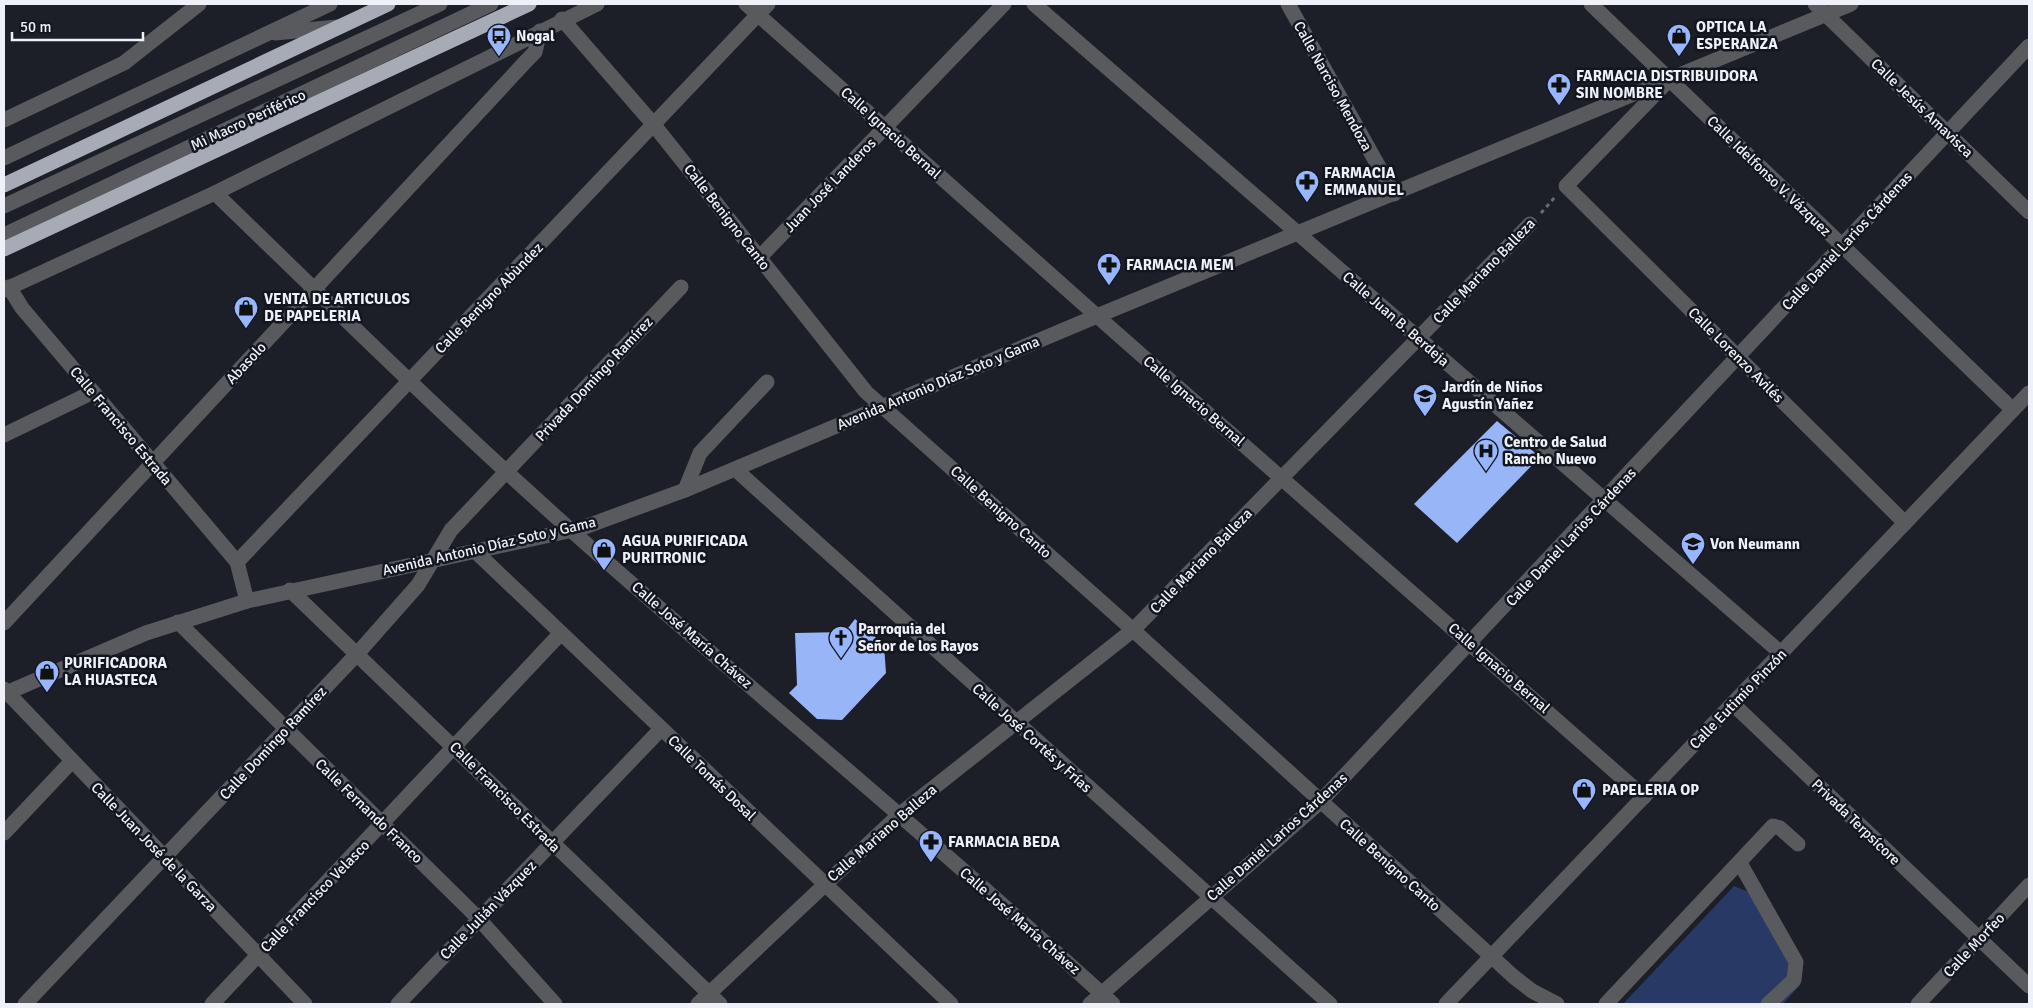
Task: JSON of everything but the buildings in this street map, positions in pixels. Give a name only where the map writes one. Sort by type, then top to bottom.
[{"type":"highway","points":[[4,185],[388,4]]},
{"type":"highway","points":[[4,249],[529,4]]},
{"type":"street","points":[[4,158],[330,4]]},
{"type":"street","name":"Mi Macro Periférico","points":[[4,206],[440,4]]},
{"type":"street","name":"Mi Macro Periférico","points":[[4,235],[491,4]]},
{"type":"street","points":[[6,288],[215,193],[597,4]]},
{"type":"street","name":"Calle Ignacio Bernal","points":[[746,4],[763,9],[885,127],[1644,797]]},
{"type":"street","name":"Juan José Landeros","points":[[760,258],[1004,4]]},
{"type":"street","name":"Calle Juan B. Berdeja","points":[[1034,4],[1781,653]]},
{"type":"street","name":"Calle Narciso Mendoza","points":[[1288,4],[1394,194]]},
{"type":"street","name":"Calle Idelfonso V. Vázquez","points":[[1591,4],[2013,410]]},
{"type":"street","name":"Avenida Antonio Díaz Soto y Gama","points":[[5,692],[146,633],[247,601],[290,590],[571,531],[685,490],[1097,316],[1669,79],[1821,9],[1851,4]]},
{"type":"street","points":[[4,120],[124,63],[190,7]]},
{"type":"street","name":"Calle Benigno Abùndez","points":[[237,562],[763,9]]},
{"type":"street","name":"Calle Jesús Amavisca","points":[[1821,9],[2029,212]]},
{"type":"street","name":"Calle Benigno Canto","points":[[562,20],[654,125],[866,392],[1134,630],[1320,802],[1492,956],[1532,991],[1557,1004]]},
{"type":"street","points":[[264,34],[338,27]]},
{"type":"street","name":"Abasolo","points":[[4,624],[535,52],[540,31]]},
{"type":"street","name":"Calle Daniel Larios Cárdenas","points":[[1090,1004],[1320,802],[2029,46]]},
{"type":"street","points":[[1566,186],[1669,79]]},
{"type":"street","name":"Calle Lorenzo Avilés","points":[[1566,186],[1905,524]]},
{"type":"street","name":"Calle José María Chávez","points":[[215,193],[410,381],[571,531],[899,815],[1113,1004]]},
{"type":"street","name":"Calle Mariano Balleza","points":[[709,1001],[824,884],[899,815],[1134,630],[1530,224]]},
{"type":"street","name":"Privada Domingo Ramírez","points":[[507,471],[681,286]]},
{"type":"street","name":"Calle Francisco Estrada","points":[[6,288],[237,562]]},
{"type":"street","points":[[685,490],[700,454],[767,382]]},
{"type":"street","points":[[4,435],[93,392]]},
{"type":"street","name":"Calle Eutimio Pinzón","points":[[1446,1004],[2029,393]]},
{"type":"street","name":"Calle José Cortés y Frías","points":[[735,469],[1330,1004]]},
{"type":"street","name":"Calle Domingo Ramírez","points":[[25,1004],[357,654],[418,585],[450,530],[507,471]]},
{"type":"street","name":"Calle Tomás Dosal","points":[[475,551],[951,1004]]},
{"type":"street","points":[[237,562],[247,601]]},
{"type":"street","name":"Calle Francisco Estrada","points":[[290,590],[454,748],[709,1001]]},
{"type":"street","name":"Calle Fernando Franco","points":[[178,622],[479,919],[555,1004]]},
{"type":"street","name":"Calle Francisco Velasco","points":[[212,1004],[561,633]]},
{"type":"street","name":"Calle Juan José de la Garza","points":[[5,692],[305,1004]]},
{"type":"street","name":"Privada Terpsícore","points":[[1733,704],[2029,986]]},
{"type":"street","name":"Calle Julián Vázquez","points":[[398,1004],[661,729]]},
{"type":"street","points":[[4,833],[72,762]]},
{"type":"street","points":[[1606,1004],[1773,826],[1780,828],[1798,844]]},
{"type":"street","points":[[1740,863],[1796,962],[1794,980],[1768,1004]]},
{"type":"street","name":"Calle Morfeo","points":[[1918,1004],[2029,885]]},
{"type":"path","name":"Calle Mariano Balleza","points":[[1530,224],[1566,186]]},
{"type":"shaded area","points":[[1734,886],[1749,892],[1800,985],[1783,1004],[1623,1004]]},
{"type":"place","name":"Nogal","points":[[499,57]]},
{"type":"place","name":"OPTICA LA ESPERANZA","points":[[1679,57]]},
{"type":"place","name":"FARMACIA DISTRIBUIDORA SIN NOMBRE","points":[[1559,106]]},
{"type":"place","name":"FARMACIA EMMANUEL","points":[[1307,203]]},
{"type":"place","name":"FARMACIA MEM","points":[[1109,286]]},
{"type":"place","name":"VENTA DE ARTICULOS DE PAPELERIA","points":[[246,329]]},
{"type":"place","name":"Jardín de Niños Agustín Yañez","points":[[1425,417]]},
{"type":"place","name":"Centro de Salud Rancho Nuevo","points":[[1486,472]]},
{"type":"place","name":"Von Neumann","points":[[1693,565]]},
{"type":"place","name":"AGUA PURIFICADA PURITRONIC","points":[[604,571]]},
{"type":"place","name":"Parroquia del Señor de los Rayos","points":[[841,659]]},
{"type":"place","name":"PURIFICADORA LA HUASTECA","points":[[47,693]]},
{"type":"place","name":"PAPELERIA OP","points":[[1584,811]]},
{"type":"place","name":"FARMACIA BEDA","points":[[931,863]]}]
